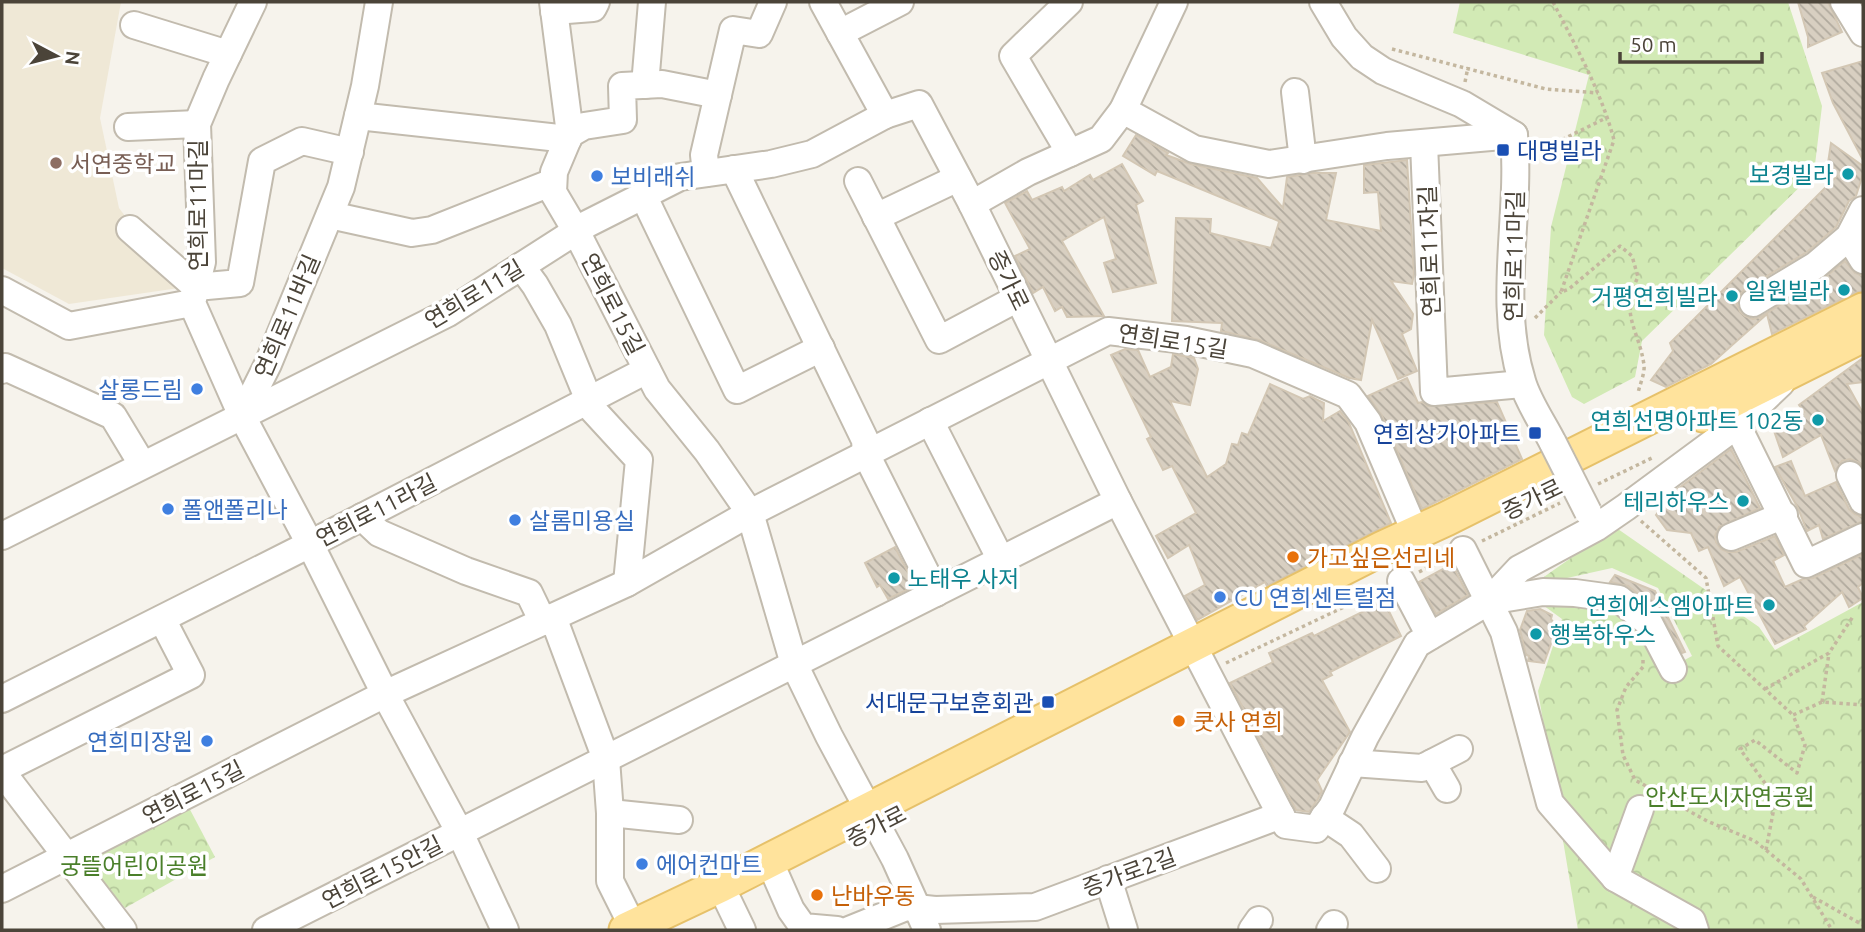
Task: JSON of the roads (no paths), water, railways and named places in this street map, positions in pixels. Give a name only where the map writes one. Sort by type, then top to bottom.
[{"type":"main road","name":"증가로","points":[[630,929],[872,818],[1196,652],[1415,532],[1863,310]]},
{"type":"main road","name":"증가로","points":[[1196,652],[1795,370],[1863,335]]},
{"type":"main road","name":"증가로","points":[[670,930],[735,916],[776,876],[872,818]]},
{"type":"street","name":"연희로11마길","points":[[194,295],[202,262],[197,124],[253,2]]},
{"type":"street","name":"연희로11바길","points":[[242,416],[268,364],[341,187],[358,116],[379,2]]},
{"type":"street","points":[[330,215],[412,233],[432,230],[554,182],[554,172],[569,136],[554,6],[593,8],[596,2]]},
{"type":"street","points":[[645,85],[652,2]]},
{"type":"street","points":[[706,173],[704,155],[733,30],[759,34],[773,2]]},
{"type":"street","points":[[823,2],[885,115]]},
{"type":"street","points":[[840,33],[900,2]]},
{"type":"street","points":[[1069,2],[1013,56],[1070,153]]},
{"type":"street","points":[[972,204],[1028,172],[1101,139],[1123,110],[1174,2]]},
{"type":"street","points":[[1323,2],[1344,37],[1362,57],[1383,71],[1462,104],[1514,135]]},
{"type":"street","points":[[1844,2],[1863,33]]},
{"type":"street","points":[[134,25],[228,54]]},
{"type":"street","points":[[358,116],[569,136],[583,126],[623,120],[622,86],[662,84],[718,94]]},
{"type":"street","points":[[1295,92],[1303,160]]},
{"type":"street","name":"연희로11길","points":[[2,534],[448,313],[576,231],[680,177],[771,164],[812,154],[885,115],[919,104]]},
{"type":"street","name":"증가로","points":[[919,104],[972,204],[1118,501],[1281,815]]},
{"type":"street","points":[[1123,110],[1194,149],[1269,164],[1387,146],[1514,135]]},
{"type":"street","name":"연희로11마길","points":[[128,127],[197,124]]},
{"type":"street","name":"연희로11마길","points":[[1514,135],[1516,162],[1509,294],[1516,357],[1522,384],[1593,520]]},
{"type":"street","name":"연희로11마길","points":[[194,295],[240,283],[262,161],[302,141],[349,152]]},
{"type":"street","name":"연희로11자길","points":[[1424,143],[1434,392],[1522,384]]},
{"type":"street","points":[[734,169],[865,440],[866,453],[936,593]]},
{"type":"street","points":[[876,216],[958,178]]},
{"type":"street","points":[[858,181],[939,340],[1018,298]]},
{"type":"street","name":"연희로15길","points":[[554,182],[553,192],[576,231],[657,389],[707,451],[750,513]]},
{"type":"street","points":[[643,195],[737,390],[821,348]]},
{"type":"street","points":[[1753,303],[1816,265],[1849,237],[1863,210]]},
{"type":"street","name":"연희로11마길","points":[[130,229],[194,295],[242,416]]},
{"type":"street","points":[[1849,237],[1863,260]]},
{"type":"street","points":[[521,266],[558,325],[593,410],[639,460],[626,583]]},
{"type":"street","points":[[2,290],[69,326],[194,295]]},
{"type":"street","name":"연희로15길","points":[[2,889],[385,694],[626,583],[750,513],[1108,331],[1186,340],[1253,354],[1348,395],[1368,422],[1415,532]]},
{"type":"street","points":[[2,370],[5,367],[113,416],[142,464]]},
{"type":"street","name":"연희로11라길","points":[[2,699],[647,370]]},
{"type":"street","points":[[1281,815],[1286,825],[1316,828],[1332,807],[1364,737],[1417,645],[1489,601],[1519,569],[1593,520],[1626,507],[1737,425],[1795,370]]},
{"type":"street","points":[[242,416],[385,694]]},
{"type":"street","points":[[930,421],[1001,560]]},
{"type":"street","points":[[1737,425],[1806,564],[1863,537]]},
{"type":"street","points":[[1850,475],[1863,501]]},
{"type":"street","name":"연희로15안길","points":[[266,930],[1118,501]]},
{"type":"street","points":[[750,513],[794,664]]},
{"type":"street","points":[[1731,537],[1784,515]]},
{"type":"street","points":[[362,517],[379,533],[466,571],[529,593],[548,620],[606,759]]},
{"type":"street","points":[[1463,550],[1504,632],[1550,803],[1615,878],[1692,921],[1695,930]]},
{"type":"street","points":[[1401,581],[1430,636]]},
{"type":"street","points":[[1489,601],[1543,592],[1619,598],[1650,623],[1673,669]]},
{"type":"street","points":[[114,927],[2,771],[191,675],[162,618]]},
{"type":"street","name":"증가로","points":[[794,664],[872,818]]},
{"type":"street","name":"연희로15안길","points":[[385,694],[460,833],[505,930]]},
{"type":"street","points":[[1352,763],[1422,768],[1459,749]]},
{"type":"street","name":"증가로","points":[[606,759],[610,813],[610,881],[630,929]]},
{"type":"street","points":[[1432,763],[1447,789]]},
{"type":"street","points":[[1615,878],[1640,809]]},
{"type":"street","points":[[610,813],[679,820]]},
{"type":"street","name":"증가로2길","points":[[922,919],[935,910],[1035,907],[1281,815]]},
{"type":"street","points":[[1324,817],[1351,835],[1377,869]]},
{"type":"street","points":[[872,818],[922,919]]},
{"type":"street","points":[[776,876],[803,928],[837,930]]},
{"type":"street","points":[[1108,879],[1124,930]]},
{"type":"street","points":[[849,930],[906,907],[922,919]]},
{"type":"place","name":"대명빌라","points":[[1503,150]]},
{"type":"place","name":"서연중학교","points":[[56,163]]},
{"type":"place","name":"보경빌라","points":[[1848,174]]},
{"type":"place","name":"보비래쉬","points":[[597,176]]},
{"type":"place","name":"일원빌라","points":[[1844,290]]},
{"type":"place","name":"거평연희빌라","points":[[1732,296]]},
{"type":"place","name":"살롱드림","points":[[197,389]]},
{"type":"place","name":"연희선명아파트 102동","points":[[1818,420]]},
{"type":"place","name":"연희상가아파트","points":[[1535,433]]},
{"type":"place","name":"테리하우스","points":[[1743,501]]},
{"type":"place","name":"폴앤폴리나","points":[[168,509]]},
{"type":"place","name":"살롬미용실","points":[[515,520]]},
{"type":"place","name":"가고싶은선리네","points":[[1293,557]]},
{"type":"place","name":"노태우 사저","points":[[894,578]]},
{"type":"place","name":"CU 연희센트럴점","points":[[1220,597]]},
{"type":"place","name":"연희에스엠아파트","points":[[1769,605]]},
{"type":"place","name":"행복하우스","points":[[1536,634]]},
{"type":"place","name":"서대문구보훈회관","points":[[1048,702]]},
{"type":"place","name":"쿳사 연희","points":[[1179,721]]},
{"type":"place","name":"연희미장원","points":[[207,741]]},
{"type":"place","name":"에어컨마트","points":[[642,864]]},
{"type":"place","name":"난바우동","points":[[817,895]]},
{"type":"park label","name":"안산도시자연공원","points":[[1730,796]]},
{"type":"park label","name":"궁뜰어린이공원","points":[[134,865]]}]
